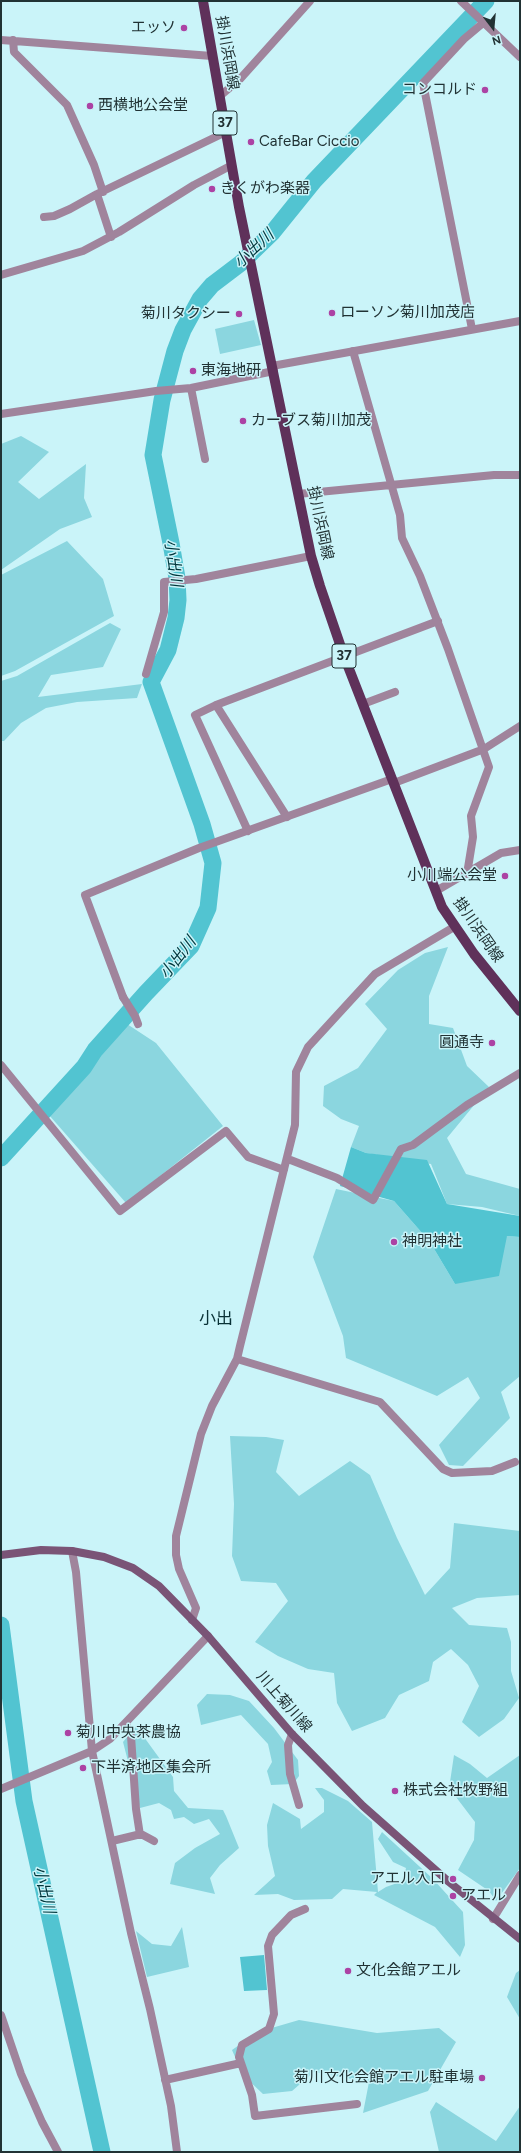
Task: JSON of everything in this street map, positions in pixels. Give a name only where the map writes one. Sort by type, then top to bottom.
[{"type":"main road","name":"掛川浜岡線","points":[[203,1],[232,165],[311,556],[344,656],[436,891],[454,927],[520,1011]]},
{"type":"main road","name":"川上菊川線","points":[[1,1555],[41,1550],[72,1551],[104,1557],[133,1568],[159,1586],[208,1636],[292,1734],[363,1806],[520,1940]]},
{"type":"street","points":[[220,96],[240,79],[310,1]]},
{"type":"street","points":[[462,1],[483,23],[520,57]]},
{"type":"street","points":[[472,329],[423,83],[464,39],[483,23]]},
{"type":"street","points":[[1,40],[212,56]]},
{"type":"street","points":[[13,40],[14,52],[67,105],[94,165],[111,237]]},
{"type":"street","points":[[44,217],[54,216],[70,209],[226,132]]},
{"type":"street","points":[[1,275],[83,251],[111,237],[232,165]]},
{"type":"street","points":[[1,414],[156,391],[191,388],[353,351],[520,321]]},
{"type":"street","points":[[353,351],[400,515],[402,538],[420,576],[438,621],[484,749],[489,767],[471,816],[474,837],[467,874]]},
{"type":"street","points":[[191,388],[205,458]]},
{"type":"street","points":[[298,494],[494,475],[520,475]]},
{"type":"street","points":[[146,674],[164,612],[164,582],[184,580],[311,556]]},
{"type":"street","points":[[248,831],[195,715],[216,705],[438,621]]},
{"type":"street","points":[[363,704],[395,692]]},
{"type":"street","points":[[216,705],[287,817]]},
{"type":"street","points":[[136,1020],[123,997],[85,894],[199,848],[484,749],[520,726]]},
{"type":"street","points":[[436,891],[501,853],[520,850]]},
{"type":"street","points":[[192,1620],[196,1608],[179,1569],[176,1555],[176,1536],[201,1434],[212,1406],[237,1360],[288,1159],[295,1125],[296,1072],[308,1047],[375,974],[454,927]]},
{"type":"street","points":[[1,1065],[120,1211],[226,1131],[248,1157],[284,1170]]},
{"type":"street","points":[[288,1159],[337,1178],[373,1200],[401,1149],[413,1145],[467,1105],[520,1073]]},
{"type":"street","points":[[237,1360],[380,1402],[443,1469],[452,1473],[492,1471],[515,1462]]},
{"type":"street","points":[[72,1551],[76,1572],[92,1751],[165,2080],[177,2152]]},
{"type":"street","points":[[1,1789],[92,1751],[110,1739],[126,1724],[208,1636]]},
{"type":"street","points":[[126,1724],[131,1736],[136,1809],[140,1835]]},
{"type":"street","points":[[292,1734],[288,1744],[290,1774],[299,1805]]},
{"type":"street","points":[[112,1841],[140,1835],[154,1841]]},
{"type":"street","points":[[493,1918],[520,1875]]},
{"type":"street","points":[[305,1909],[290,1915],[272,1935],[268,1946],[274,2014],[269,2029],[242,2045],[239,2057],[252,2095],[255,2116],[357,2104]]},
{"type":"street","points":[[1,2015],[21,2074],[42,2122],[58,2152]]},
{"type":"street","points":[[165,2080],[241,2063]]},
{"type":"shaded area","points":[[254,320],[261,345],[220,354],[215,329]]},
{"type":"shaded area","points":[[21,436],[49,452],[18,482],[39,499],[86,464],[84,498],[92,517],[60,529],[1,570],[1,444]]},
{"type":"shaded area","points":[[67,541],[103,579],[114,616],[15,671],[1,676],[1,575]]},
{"type":"shaded area","points":[[110,623],[121,629],[103,667],[51,675],[38,697],[142,684],[137,698],[77,702],[46,708],[21,723],[4,741],[1,741],[1,681],[17,676]]},
{"type":"shaded area","points":[[448,947],[429,996],[429,1024],[453,1028],[467,1066],[489,1087],[447,1138],[466,1174],[520,1189],[520,1216],[482,1207],[447,1204],[431,1164],[366,1153],[351,1147],[359,1126],[341,1119],[323,1106],[324,1086],[358,1068],[387,1029],[365,1004],[398,970],[425,953]]},
{"type":"shaded area","points":[[127,1024],[156,1043],[223,1126],[126,1203],[49,1115]]},
{"type":"shaded area","points":[[351,1147],[366,1153],[427,1160],[447,1204],[520,1216],[520,1237],[507,1236],[499,1276],[455,1284],[430,1242],[394,1201],[340,1186]]},
{"type":"shaded area","points":[[336,1189],[394,1201],[430,1242],[455,1284],[507,1236],[520,1237],[520,1376],[501,1392],[510,1418],[463,1466],[449,1465],[439,1445],[480,1398],[468,1377],[437,1396],[346,1358],[343,1336],[313,1257]]},
{"type":"shaded area","points":[[230,1436],[266,1437],[284,1440],[276,1472],[299,1496],[350,1461],[370,1475],[397,1538],[425,1595],[450,1568],[454,1523],[520,1531],[520,1595],[477,1598],[452,1608],[469,1625],[507,1628],[511,1642],[511,1671],[519,1698],[504,1719],[479,1737],[462,1722],[479,1686],[468,1665],[451,1649],[433,1662],[429,1681],[399,1695],[385,1718],[352,1731],[337,1703],[334,1673],[308,1669],[278,1656],[255,1642],[288,1601],[276,1583],[241,1581],[232,1556],[234,1504]]},
{"type":"shaded area","points":[[207,1694],[230,1695],[249,1701],[274,1728],[298,1760],[299,1776],[293,1784],[271,1785],[267,1771],[272,1762],[268,1744],[241,1715],[201,1725],[197,1705]]},
{"type":"shaded area","points":[[136,1726],[173,1777],[174,1791],[188,1808],[223,1810],[226,1816],[239,1848],[220,1865],[210,1878],[215,1894],[170,1884],[175,1863],[195,1848],[220,1834],[209,1819],[194,1824],[184,1817],[174,1819],[171,1810],[159,1803],[140,1808],[123,1742]]},
{"type":"shaded area","points":[[454,1755],[470,1764],[487,1778],[520,1755],[520,1868],[496,1901],[489,1891],[458,1870],[474,1840],[475,1822],[456,1797],[450,1782]]},
{"type":"shaded area","points":[[315,1788],[322,1788],[348,1801],[372,1822],[378,1892],[386,1887],[403,1881],[406,1868],[393,1862],[378,1839],[382,1832],[432,1878],[463,1912],[465,1945],[460,1957],[435,1927],[374,1895],[377,1892],[343,1889],[332,1899],[294,1900],[278,1894],[254,1895],[275,1876],[268,1846],[267,1825],[273,1803],[300,1819],[301,1829],[324,1812],[324,1800]]},
{"type":"shaded area","points":[[182,1927],[189,1967],[147,1977],[136,1931],[152,1944],[171,1946]]},
{"type":"shaded area","points":[[264,1955],[267,1990],[244,1991],[240,1957]]},
{"type":"shaded area","points":[[520,1970],[520,2019],[507,1997],[516,1973]]},
{"type":"shaded area","points":[[299,2020],[377,2033],[439,2028],[456,2042],[428,2091],[363,2113],[369,2082],[314,2072],[292,2091],[263,2094],[243,2075],[232,2050],[258,2032]]},
{"type":"shaded area","points":[[436,2102],[496,2141],[520,2106],[520,2152],[439,2152],[430,2112]]},
{"type":"waterway","name":"小出川","points":[[1,1158],[84,1067],[95,1050],[146,993],[191,946],[208,908],[213,863],[202,824],[151,682],[168,650],[176,618],[178,600],[177,578],[171,543],[153,455],[162,400],[175,351],[183,330],[200,299],[212,285],[241,263],[272,233],[314,181],[486,1]]},
{"type":"waterway","name":"小出川","points":[[1,1625],[24,1801],[102,2152]]},
{"type":"place","name":"エッソ","points":[[184,28]]},
{"type":"place","name":"コンコルド","points":[[485,90]]},
{"type":"place","name":"西横地公会堂","points":[[90,106]]},
{"type":"place","name":"CafeBar Ciccio","points":[[251,142]]},
{"type":"place","name":"きくがわ楽器","points":[[212,189]]},
{"type":"place","name":"ローソン菊川加茂店","points":[[332,313]]},
{"type":"place","name":"菊川タクシー","points":[[239,314]]},
{"type":"place","name":"東海地研","points":[[193,371]]},
{"type":"place","name":"カーブス菊川加茂","points":[[243,421]]},
{"type":"place","name":"小川端公会堂","points":[[505,876]]},
{"type":"place","name":"圓通寺","points":[[492,1043]]},
{"type":"place","name":"神明神社","points":[[394,1242]]},
{"type":"place","name":"菊川中央茶農協","points":[[68,1733]]},
{"type":"place","name":"下半済地区集会所","points":[[83,1768]]},
{"type":"place","name":"株式会社牧野組","points":[[395,1791]]},
{"type":"place","name":"アエル入口","points":[[453,1879]]},
{"type":"place","name":"アエル","points":[[453,1896]]},
{"type":"place","name":"文化会館アエル","points":[[348,1971]]},
{"type":"place","name":"菊川文化会館アエル駐車場","points":[[482,2078]]},
{"type":"district","name":"小出","points":[[216,1319]]}]
